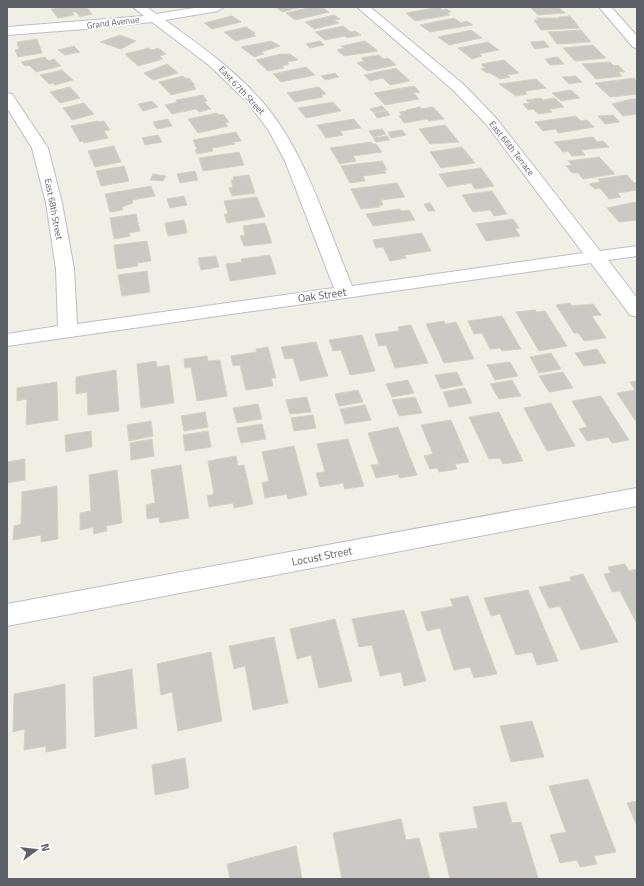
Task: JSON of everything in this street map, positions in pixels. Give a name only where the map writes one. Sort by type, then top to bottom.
[{"type":"street","name":"East 67th Street","points":[[139,7],[221,68],[254,101],[276,130],[293,160],[345,292]]},
{"type":"street","name":"Grand Avenue","points":[[7,32],[65,28],[153,18],[218,7]]},
{"type":"street","name":"East 66th Terrace","points":[[363,7],[458,87],[491,121],[637,311]]},
{"type":"street","points":[[605,7],[637,44]]},
{"type":"street","name":"East 68th Street","points":[[7,97],[40,148],[54,202],[65,269],[68,331]]},
{"type":"street","name":"Oak Street","points":[[7,340],[637,251]]},
{"type":"street","name":"Locust Street","points":[[7,615],[637,497]]},
{"type":"building","points":[[64,7],[86,7],[92,14],[80,17],[76,12],[72,12],[74,15],[58,18],[51,9]]},
{"type":"building","points":[[276,7],[302,7],[282,12]]},
{"type":"building","points":[[312,7],[323,8],[329,12],[295,20],[286,13]]},
{"type":"building","points":[[439,7],[442,10],[447,9],[451,12],[447,13],[450,15],[415,21],[406,13]]},
{"type":"building","points":[[530,7],[558,7],[565,13],[538,15]]},
{"type":"building","points":[[334,15],[340,19],[335,20],[339,23],[314,29],[305,22]]},
{"type":"building","points":[[232,16],[241,22],[212,29],[204,23]]},
{"type":"building","points":[[570,16],[580,28],[541,30],[534,20],[538,20],[536,18],[560,18],[559,17]]},
{"type":"building","points":[[454,18],[461,23],[467,21],[473,25],[430,32],[420,25]]},
{"type":"building","points":[[343,26],[351,32],[355,31],[361,35],[347,38],[345,36],[325,40],[315,32]]},
{"type":"building","points":[[246,27],[255,33],[253,34],[256,36],[235,41],[224,32]]},
{"type":"building","points":[[471,30],[482,38],[449,45],[438,37]]},
{"type":"building","points":[[581,30],[591,42],[557,44],[548,32]]},
{"type":"building","points":[[120,35],[136,41],[121,49],[100,42]]},
{"type":"building","points":[[37,39],[42,53],[18,57],[15,50],[19,49],[17,42]]},
{"type":"building","points":[[271,41],[280,46],[261,52],[264,54],[254,57],[241,47]]},
{"type":"building","points":[[320,41],[324,45],[310,48],[306,44]]},
{"type":"building","points":[[365,41],[378,51],[344,56],[337,50],[344,48],[341,46]]},
{"type":"building","points":[[544,41],[549,47],[535,49],[530,42]]},
{"type":"building","points":[[488,42],[499,50],[479,54],[482,56],[472,59],[458,48]]},
{"type":"building","points":[[593,45],[606,58],[575,61],[563,48]]},
{"type":"building","points":[[74,46],[80,52],[65,55],[58,50]]},
{"type":"building","points":[[149,48],[152,50],[158,48],[166,54],[160,56],[163,59],[138,66],[125,54]]},
{"type":"building","points":[[281,54],[290,54],[298,60],[287,62],[289,64],[282,66],[284,68],[268,71],[256,60]]},
{"type":"building","points":[[378,55],[384,59],[388,58],[396,65],[367,71],[357,63],[364,61],[361,58]]},
{"type":"building","points":[[45,57],[49,61],[54,59],[61,66],[36,72],[29,65],[25,66],[21,62]]},
{"type":"building","points":[[558,57],[564,64],[550,65],[545,59]]},
{"type":"building","points":[[504,60],[519,73],[507,75],[510,77],[500,79],[481,69],[485,68],[481,64]]},
{"type":"building","points":[[610,62],[614,66],[618,65],[625,72],[618,72],[622,76],[596,79],[582,64]]},
{"type":"building","points":[[167,64],[178,73],[153,80],[144,73]]},
{"type":"building","points":[[306,67],[315,75],[281,82],[273,74]]},
{"type":"building","points":[[396,68],[410,81],[390,85],[383,78],[370,81],[364,75]]},
{"type":"building","points":[[62,70],[73,80],[55,85],[53,83],[49,84],[40,75]]},
{"type":"building","points":[[335,73],[339,77],[325,80],[321,76]]},
{"type":"building","points":[[183,76],[186,79],[189,78],[195,85],[193,85],[196,89],[171,95],[159,82]]},
{"type":"building","points":[[576,76],[582,82],[569,84],[562,77]]},
{"type":"building","points":[[634,78],[637,82],[637,94],[610,97],[595,83]]},
{"type":"building","points":[[536,79],[546,88],[525,91],[527,94],[516,96],[499,84]]},
{"type":"building","points":[[414,86],[420,92],[414,93],[419,99],[385,105],[374,93]]},
{"type":"building","points":[[70,87],[80,98],[60,103],[50,92]]},
{"type":"building","points":[[319,87],[326,94],[321,95],[323,97],[295,102],[287,93]]},
{"type":"building","points":[[571,90],[580,98],[561,101],[552,93]]},
{"type":"building","points":[[203,95],[207,101],[204,102],[211,109],[199,112],[196,109],[172,114],[165,105],[177,102],[176,100]]},
{"type":"building","points":[[541,98],[543,100],[555,98],[564,107],[550,109],[552,112],[538,114],[533,109],[528,110],[523,104],[530,103],[526,100]]},
{"type":"building","points":[[637,99],[637,114],[623,116],[612,104]]},
{"type":"building","points":[[152,101],[158,107],[143,111],[138,104]]},
{"type":"building","points":[[333,102],[341,111],[306,118],[298,108]]},
{"type":"building","points":[[84,103],[94,114],[72,120],[63,108]]},
{"type":"building","points":[[382,106],[386,110],[373,112],[370,109]]},
{"type":"building","points":[[420,107],[421,109],[433,107],[444,119],[429,121],[427,119],[404,123],[399,116],[402,115],[399,112]]},
{"type":"building","points":[[387,111],[390,115],[377,118],[374,113]]},
{"type":"building","points":[[217,113],[219,115],[223,114],[229,122],[225,123],[228,126],[198,133],[188,119]]},
{"type":"building","points":[[613,115],[620,122],[605,124],[598,116]]},
{"type":"building","points":[[576,116],[581,121],[587,120],[594,127],[558,133],[556,129],[543,131],[535,122]]},
{"type":"building","points":[[168,119],[172,126],[157,129],[153,122]]},
{"type":"building","points":[[354,119],[361,128],[340,131],[343,135],[326,138],[317,125]]},
{"type":"building","points":[[104,121],[110,130],[104,131],[108,138],[84,143],[83,141],[80,142],[71,126]]},
{"type":"building","points":[[445,125],[459,142],[430,144],[419,129]]},
{"type":"building","points":[[382,129],[386,134],[373,137],[369,131]]},
{"type":"building","points":[[402,130],[406,135],[391,138],[388,132]]},
{"type":"building","points":[[236,132],[241,141],[233,142],[235,144],[212,148],[213,151],[197,154],[195,150],[197,149],[193,140]]},
{"type":"building","points":[[158,135],[162,142],[145,145],[142,138]]},
{"type":"building","points":[[387,136],[390,140],[376,142],[373,138]]},
{"type":"building","points":[[593,137],[597,142],[603,141],[609,147],[581,150],[585,155],[572,156],[568,151],[563,152],[554,142]]},
{"type":"building","points":[[371,142],[376,144],[382,152],[353,156],[356,161],[340,164],[330,148]]},
{"type":"building","points":[[114,146],[121,162],[95,167],[88,151]]},
{"type":"building","points":[[462,147],[475,163],[441,168],[430,152]]},
{"type":"building","points":[[239,152],[244,165],[203,171],[199,158]]},
{"type":"building","points":[[599,157],[615,174],[583,179],[578,173],[572,173],[566,166],[572,165],[568,161]]},
{"type":"building","points":[[382,161],[387,170],[384,170],[386,173],[363,176],[365,181],[350,183],[341,166]]},
{"type":"building","points":[[124,166],[129,181],[101,186],[96,171]]},
{"type":"building","points":[[481,168],[494,186],[475,189],[471,183],[447,187],[439,174]]},
{"type":"building","points":[[195,171],[198,180],[180,183],[177,174]]},
{"type":"building","points":[[153,174],[166,176],[163,181],[150,180]]},
{"type":"building","points":[[249,175],[255,193],[232,196],[229,188],[233,187],[231,180],[234,180],[233,177]]},
{"type":"building","points":[[627,175],[634,183],[637,182],[637,190],[617,193],[621,197],[609,199],[600,188],[595,189],[589,184],[600,182],[598,179]]},
{"type":"building","points":[[397,183],[405,197],[381,200],[383,205],[379,205],[380,207],[361,209],[351,189]]},
{"type":"building","points":[[151,186],[155,196],[132,200],[133,203],[122,207],[123,210],[110,212],[105,194]]},
{"type":"building","points":[[492,191],[507,214],[494,216],[490,210],[473,212],[462,195]]},
{"type":"building","points":[[184,196],[187,205],[170,208],[167,199]]},
{"type":"building","points":[[257,197],[265,217],[227,223],[224,214],[228,214],[224,201]]},
{"type":"building","points":[[635,202],[637,204],[637,220],[619,222],[607,208]]},
{"type":"building","points":[[430,203],[435,211],[428,211],[424,204]]},
{"type":"building","points":[[400,209],[401,211],[409,210],[415,220],[373,226],[366,214]]},
{"type":"building","points":[[136,214],[140,231],[129,233],[130,236],[114,239],[110,218]]},
{"type":"building","points":[[513,219],[519,228],[515,228],[520,236],[486,241],[476,224]]},
{"type":"building","points":[[184,220],[187,233],[168,236],[165,223]]},
{"type":"building","points":[[265,223],[272,243],[244,246],[240,236],[245,235],[243,226]]},
{"type":"building","points":[[422,233],[431,251],[404,255],[406,258],[390,261],[383,247],[376,248],[373,240]]},
{"type":"building","points":[[147,241],[151,261],[137,263],[138,266],[117,269],[114,245]]},
{"type":"building","points":[[270,255],[276,274],[230,281],[226,264],[242,262],[241,259]]},
{"type":"building","points":[[216,256],[219,267],[201,270],[198,258]]},
{"type":"building","points":[[147,271],[150,292],[122,296],[118,275]]},
{"type":"building","points":[[570,303],[572,306],[593,304],[601,315],[592,316],[606,338],[584,341],[578,333],[574,333],[556,305]]},
{"type":"building","points":[[535,310],[537,312],[545,311],[567,346],[539,351],[516,312]]},
{"type":"building","points":[[502,316],[521,349],[502,351],[500,348],[490,349],[482,333],[474,334],[468,321]]},
{"type":"building","points":[[444,321],[445,324],[456,322],[474,359],[444,363],[426,324]]},
{"type":"building","points":[[411,325],[428,363],[395,368],[386,345],[379,346],[375,334],[399,331],[398,327]]},
{"type":"building","points":[[362,335],[375,371],[350,375],[341,350],[333,351],[329,340]]},
{"type":"building","points":[[316,342],[328,376],[300,381],[293,358],[285,359],[281,347]]},
{"type":"building","points":[[268,347],[276,378],[271,378],[273,386],[246,390],[240,365],[233,366],[231,356],[257,352],[256,349]]},
{"type":"building","points":[[597,349],[606,363],[584,366],[575,353]]},
{"type":"building","points":[[551,353],[561,369],[539,373],[530,357]]},
{"type":"building","points":[[207,356],[208,361],[220,360],[227,396],[197,401],[191,367],[185,368],[184,359]]},
{"type":"building","points":[[156,361],[157,367],[169,365],[174,403],[141,408],[137,364]]},
{"type":"building","points":[[510,362],[518,376],[495,380],[487,365]]},
{"type":"building","points":[[116,370],[119,411],[88,415],[87,392],[76,394],[76,377]]},
{"type":"building","points":[[457,372],[463,385],[441,389],[435,375]]},
{"type":"building","points":[[563,372],[573,388],[549,392],[539,376]]},
{"type":"building","points":[[408,380],[414,393],[392,397],[386,384]]},
{"type":"building","points":[[512,380],[521,396],[499,399],[490,384]]},
{"type":"building","points":[[637,381],[637,423],[617,393],[635,390],[630,382]]},
{"type":"building","points":[[57,382],[58,420],[26,425],[27,399],[17,401],[17,388]]},
{"type":"building","points":[[465,388],[472,403],[449,407],[443,392]]},
{"type":"building","points":[[358,390],[363,402],[339,406],[335,394]]},
{"type":"building","points":[[601,396],[629,440],[612,443],[608,437],[587,441],[579,429],[587,427],[572,401]]},
{"type":"building","points":[[307,397],[311,412],[290,414],[286,400]]},
{"type":"building","points":[[415,397],[422,413],[399,416],[392,400]]},
{"type":"building","points":[[551,403],[575,446],[547,451],[524,408]]},
{"type":"building","points":[[258,404],[262,419],[237,423],[233,408]]},
{"type":"building","points":[[365,405],[371,420],[345,424],[340,409]]},
{"type":"building","points":[[205,412],[208,427],[184,431],[181,416]]},
{"type":"building","points":[[499,412],[523,461],[503,464],[500,458],[489,459],[469,417]]},
{"type":"building","points":[[313,415],[316,428],[294,431],[291,418]]},
{"type":"building","points":[[451,420],[469,462],[455,464],[457,469],[439,472],[437,468],[430,469],[424,456],[433,454],[421,425]]},
{"type":"building","points":[[151,421],[153,436],[129,441],[127,425]]},
{"type":"building","points":[[262,424],[266,439],[241,443],[237,428]]},
{"type":"building","points":[[398,427],[417,475],[400,478],[398,474],[376,478],[371,465],[379,464],[368,433]]},
{"type":"building","points":[[91,431],[92,447],[66,452],[65,435]]},
{"type":"building","points":[[208,431],[211,447],[185,451],[183,435]]},
{"type":"building","points":[[152,439],[154,456],[131,460],[130,443]]},
{"type":"building","points":[[348,439],[364,486],[345,489],[343,483],[320,487],[316,473],[325,472],[317,444]]},
{"type":"building","points":[[294,446],[307,495],[288,499],[287,494],[265,498],[262,483],[269,481],[262,452]]},
{"type":"building","points":[[236,456],[238,466],[244,465],[253,504],[234,508],[233,503],[209,507],[207,496],[214,494],[208,461]]},
{"type":"building","points":[[25,459],[25,480],[7,483],[7,462]]},
{"type":"building","points":[[181,465],[189,518],[160,523],[159,517],[147,519],[146,505],[155,503],[151,470]]},
{"type":"building","points":[[117,470],[122,523],[106,526],[107,531],[94,534],[93,527],[80,530],[80,513],[91,511],[89,475]]},
{"type":"building","points":[[57,486],[58,539],[41,542],[41,535],[13,540],[14,526],[21,524],[22,492]]},
{"type":"building","points":[[625,564],[629,571],[637,569],[637,624],[620,591],[612,592],[604,574],[611,573],[608,567]]},
{"type":"building","points":[[583,574],[618,642],[581,650],[560,606],[549,608],[539,587],[571,581],[570,577]]},
{"type":"building","points":[[528,590],[558,661],[537,665],[532,652],[516,655],[500,614],[491,616],[484,598]]},
{"type":"building","points":[[468,596],[497,674],[474,678],[470,667],[454,670],[440,628],[427,631],[421,612],[453,606],[450,599]]},
{"type":"building","points":[[404,610],[426,681],[404,686],[401,672],[380,676],[372,645],[359,647],[352,619]]},
{"type":"building","points":[[335,619],[352,681],[319,688],[311,655],[297,659],[290,629]]},
{"type":"building","points":[[274,637],[288,703],[253,710],[245,666],[234,669],[229,646]]},
{"type":"building","points":[[211,652],[222,721],[178,731],[172,692],[161,695],[157,664]]},
{"type":"building","points":[[132,669],[137,728],[95,737],[93,677]]},
{"type":"building","points":[[65,684],[66,748],[46,752],[46,746],[24,750],[25,729],[13,732],[14,694]]},
{"type":"building","points":[[532,721],[544,757],[511,762],[500,726]]},
{"type":"building","points":[[185,758],[189,788],[155,795],[152,765]]},
{"type":"building","points":[[588,779],[616,852],[594,856],[597,864],[580,867],[577,860],[560,863],[550,835],[566,832],[549,786]]},
{"type":"building","points":[[637,801],[637,826],[627,803]]},
{"type":"building","points":[[506,802],[512,823],[521,822],[538,878],[450,879],[439,833],[478,828],[473,807]]},
{"type":"building","points":[[401,819],[406,840],[419,838],[430,879],[342,879],[333,833]]},
{"type":"building","points":[[296,846],[302,879],[230,879],[227,864]]}]
